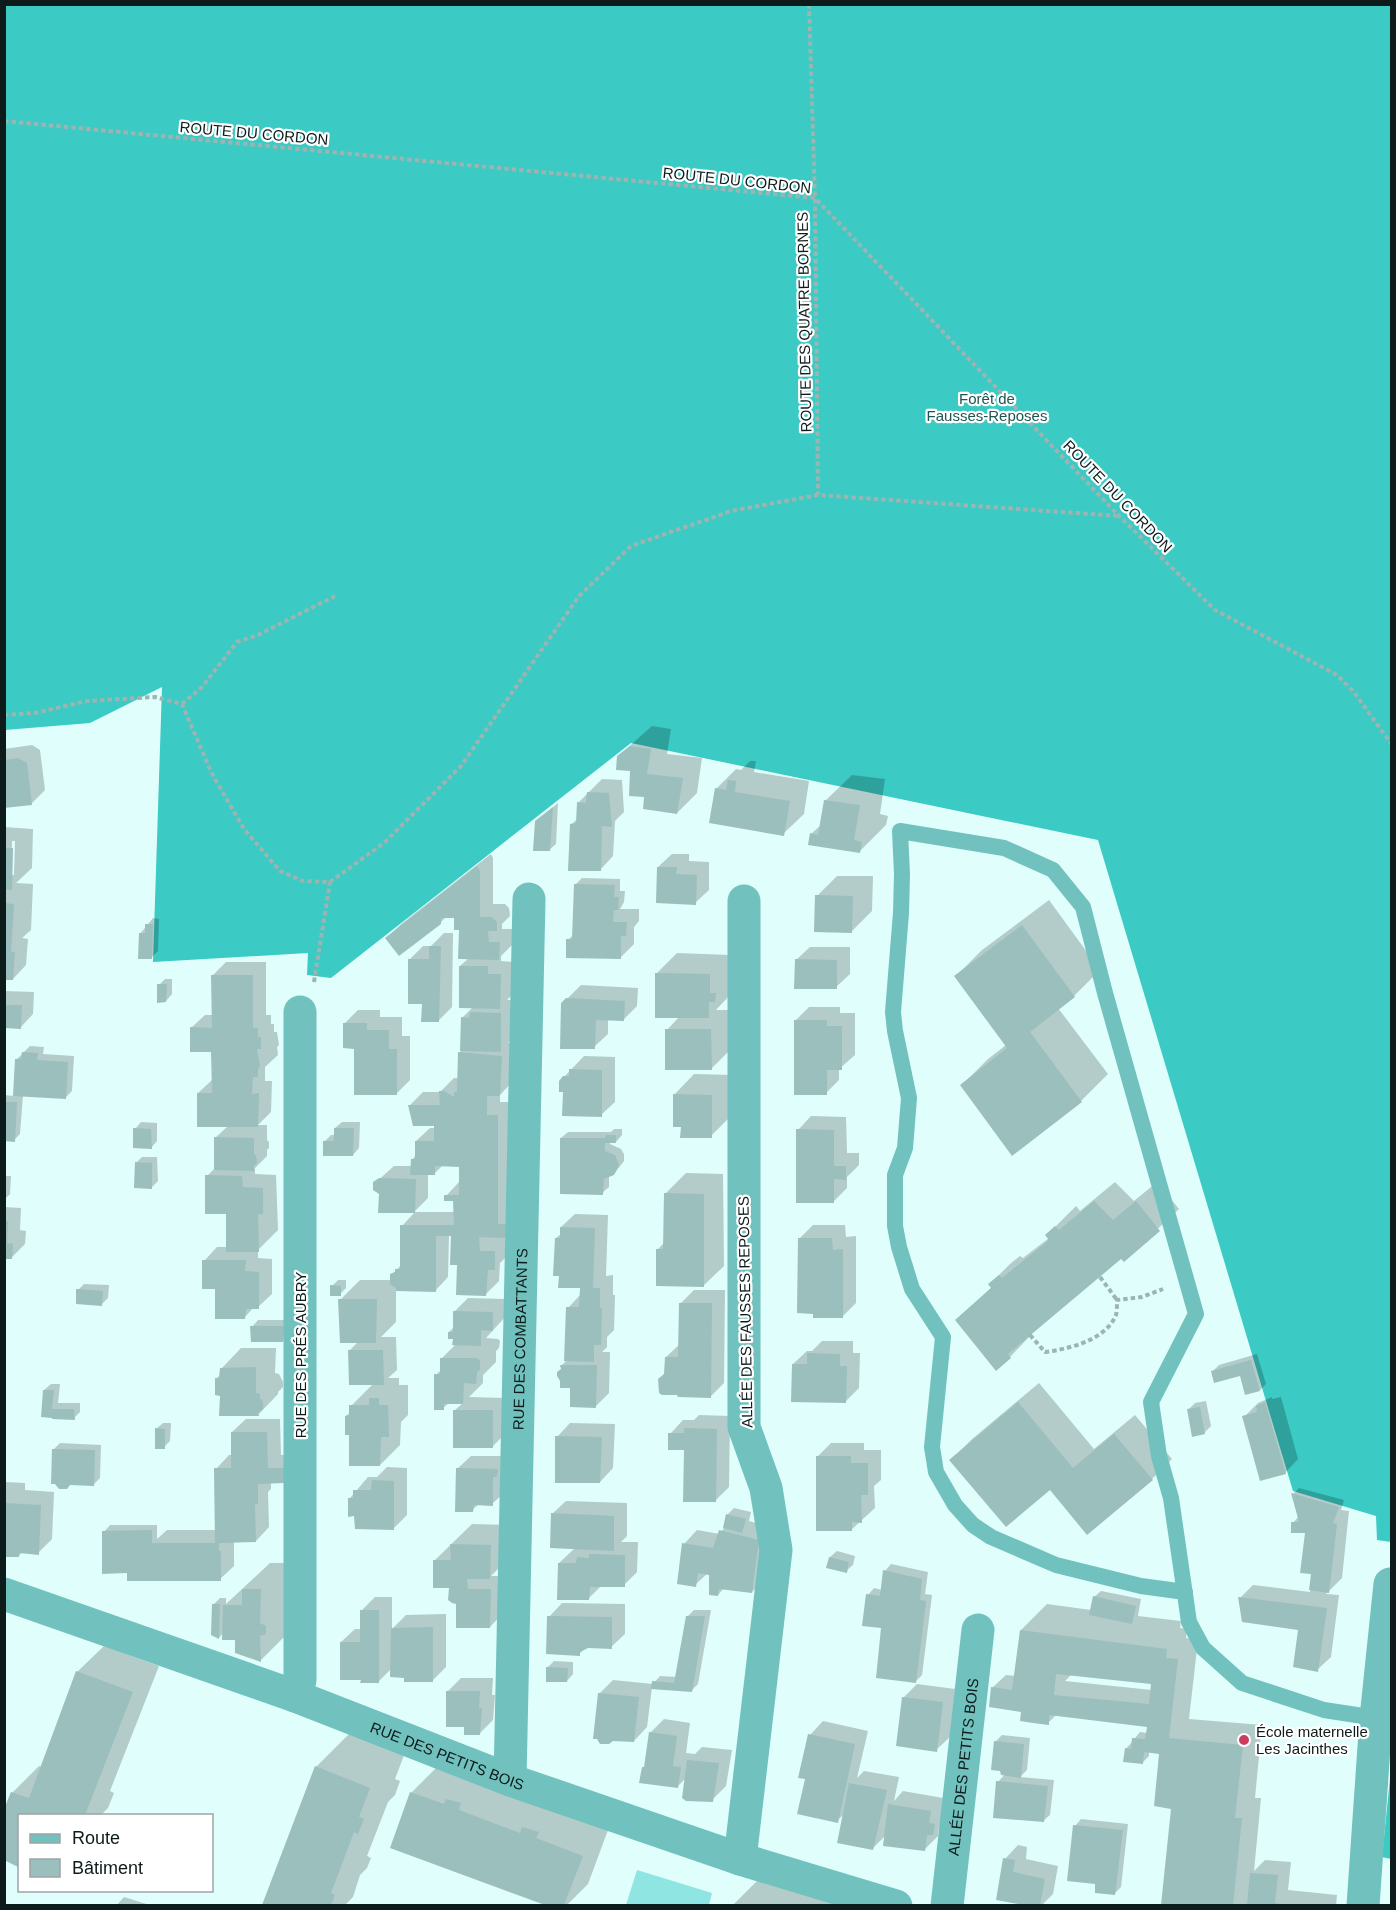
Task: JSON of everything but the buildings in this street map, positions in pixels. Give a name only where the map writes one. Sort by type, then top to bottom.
[{"type":"street","name":"RUE DES COMBATTANTS","points":[[510,1780],[529,899]]},
{"type":"street","name":"ALLÉE DES FAUSSES REPOSES","points":[[740,1859],[776,1550],[766,1488],[744,1427],[744,901]]},
{"type":"street","name":"RUE DES PRÉS AUBRY","points":[[295,1696],[300,1680],[300,1012]]},
{"type":"street","points":[[1362,1905],[1376,1718],[1390,1584]]},
{"type":"street","name":"RUE DES PETITS BOIS","points":[[4,1594],[295,1696],[510,1780],[740,1859],[896,1905]]},
{"type":"street","name":"ALLÉE DES PETITS BOIS","points":[[947,1905],[978,1630]]},
{"type":"lane","points":[[1185,1592],[1141,1586],[1056,1565],[991,1537],[973,1525],[955,1505],[936,1472],[932,1447],[943,1337],[912,1289],[895,1226],[895,1175],[905,1148],[909,1098],[893,1012],[901,913],[900,831],[1004,848],[1053,870],[1083,907],[1105,993],[1196,1314],[1152,1402],[1159,1456],[1171,1498],[1180,1553],[1189,1623],[1203,1648],[1242,1683],[1324,1710],[1376,1718]]},
{"type":"path","name":"ROUTE DES QUATRE BORNES","points":[[809,4],[815,198],[818,495]]},
{"type":"path","name":"ROUTE DU CORDON","points":[[4,121],[815,198],[1119,516],[1215,610],[1337,675],[1354,692],[1392,745]]},
{"type":"path","points":[[182,704],[211,772],[244,829],[280,871],[303,881],[330,882],[384,843],[461,766],[579,596],[631,546],[731,511],[818,495],[1119,516]]},
{"type":"path","points":[[182,704],[202,687],[237,642],[258,635],[335,596]]},
{"type":"path","points":[[4,715],[35,714],[87,700],[155,697],[182,704]]},
{"type":"path","points":[[300,1012],[316,978],[330,882]]},
{"type":"path","points":[[1030,1335],[1045,1352],[1080,1345],[1106,1330],[1116,1315],[1118,1300],[1100,1276]]},
{"type":"path","points":[[1118,1300],[1142,1297],[1186,1281]]},
{"type":"shaded area","points":[[637,1870],[712,1893],[709,1905],[626,1905]]},
{"type":"green space","name":"Forêt de Fausses-Reposes","points":[[5,4],[1391,5],[1391,1542],[1377,1540],[1376,1516],[1293,1491],[1098,840],[631,743],[331,978],[307,975],[308,953],[153,962],[162,687],[90,723],[5,730]]},
{"type":"green space","points":[[1391,1769],[1391,1859],[1382,1857]]},
{"type":"place","name":"École maternelle Les Jacinthes","points":[[1244,1740]]}]
